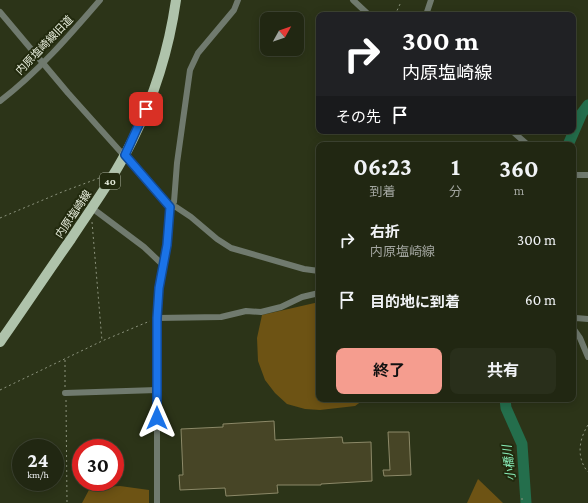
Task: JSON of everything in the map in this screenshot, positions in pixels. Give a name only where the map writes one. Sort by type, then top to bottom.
[{"type":"main road","name":"内原塩崎線","points":[[0,342],[110,181],[125,155],[146,109],[161,66],[170,32],[176,0]]},
{"type":"street","name":"内原塩崎線旧道","points":[[0,101],[25,80],[42,63],[100,0]]},
{"type":"street","points":[[156,503],[157,318],[159,288],[167,245],[170,207],[174,202],[177,163],[188,77],[192,63],[234,10],[238,0]]},
{"type":"street","points":[[354,0],[366,12]]},
{"type":"street","points":[[427,12],[431,0]]},
{"type":"street","points":[[0,12],[42,63],[170,207],[176,207],[191,217],[217,239],[231,248],[304,269],[316,271]]},
{"type":"street","points":[[515,134],[525,142]]},
{"type":"street","points":[[576,174],[588,175]]},
{"type":"street","points":[[89,212],[144,247],[163,265]]},
{"type":"street","points":[[157,318],[221,317],[246,311],[261,312],[281,307],[302,297],[316,293]]},
{"type":"street","points":[[576,318],[588,318]]},
{"type":"street","points":[[576,332],[588,357]]},
{"type":"street","points":[[65,393],[157,390]]},
{"type":"path","points":[[396,12],[401,2]]},
{"type":"path","points":[[0,218],[102,177],[110,181]]},
{"type":"path","points":[[89,212],[92,222],[102,342]]},
{"type":"path","points":[[0,390],[157,318]]},
{"type":"path","points":[[65,360],[67,503]]},
{"type":"path","points":[[588,425],[581,439],[580,447],[582,461],[588,472]]},
{"type":"path","points":[[522,498],[522,503]]},
{"type":"shaded area","points":[[316,303],[316,402],[361,402],[355,406],[320,410],[305,409],[287,404],[275,393],[265,380],[258,361],[257,338],[262,315]]},
{"type":"shaded area","points":[[478,479],[503,503],[467,503]]},
{"type":"shaded area","points":[[124,487],[149,490],[149,503],[82,503],[88,491],[124,491]]},
{"type":"building","points":[[274,421],[275,440],[342,437],[343,443],[371,442],[372,481],[321,485],[277,485],[278,493],[226,496],[225,488],[180,490],[179,475],[183,475],[181,429],[223,427],[223,424]]},
{"type":"building","points":[[388,432],[409,432],[411,475],[384,476],[383,470],[390,470]]},
{"type":"waterway","name":"小橋川","points":[[576,127],[582,113],[588,105]]},
{"type":"waterway","name":"小橋川","points":[[569,142],[573,134]]},
{"type":"waterway","name":"小橋川","points":[[505,402],[506,408],[522,444],[526,503]]},
{"type":"route","points":[[146,109],[125,155],[170,207],[167,245],[159,288],[157,318],[157,418]]}]
